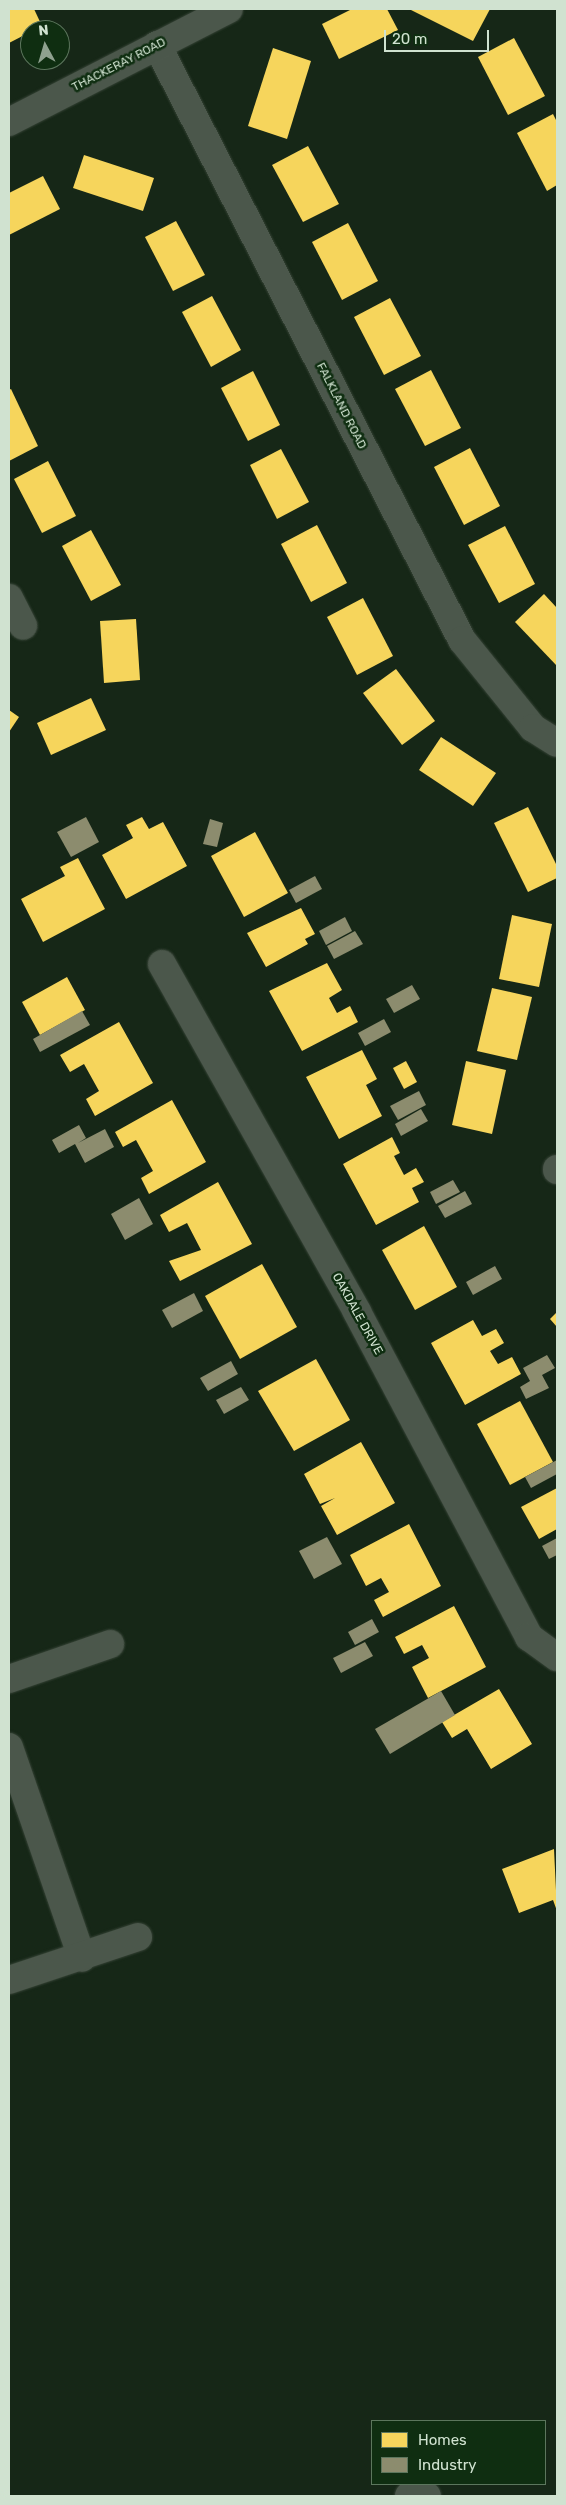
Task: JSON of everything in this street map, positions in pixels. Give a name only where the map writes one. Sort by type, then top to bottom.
[{"type":"street","name":"THACKERAY ROAD","points":[[9,122],[229,9]]},
{"type":"street","name":"FALKLAND ROAD","points":[[157,45],[462,640],[533,728],[557,743]]},
{"type":"street","points":[[9,598],[23,626]]},
{"type":"street","name":"OAKDALE DRIVE","points":[[162,964],[357,1312],[529,1637],[557,1657]]},
{"type":"street","points":[[9,1679],[110,1644]]},
{"type":"street","points":[[9,1746],[82,1958]]},
{"type":"street","points":[[9,1980],[82,1958],[138,1937]]},
{"type":"street","points":[[409,2496],[420,2492],[427,2496]]},
{"type":"building: Homes","points":[[9,9],[34,9],[39,20],[20,20],[20,37],[9,43]]},
{"type":"building: Homes","points":[[352,9],[387,9],[398,30],[339,59],[322,24]]},
{"type":"building: Homes","points":[[409,9],[490,9],[473,41]]},
{"type":"building: Homes","points":[[514,38],[545,96],[508,115],[478,57]]},
{"type":"building: Homes","points":[[273,48],[311,61],[287,139],[248,126]]},
{"type":"building: Homes","points":[[553,114],[557,122],[557,185],[547,191],[517,133]]},
{"type":"building: Homes","points":[[308,146],[339,204],[303,222],[272,165]]},
{"type":"building: Homes","points":[[84,155],[154,178],[143,211],[73,188]]},
{"type":"building: Homes","points":[[43,176],[60,209],[9,235],[9,193]]},
{"type":"building: Homes","points":[[176,221],[205,275],[173,291],[145,237]]},
{"type":"building: Homes","points":[[348,223],[378,281],[342,300],[312,242]]},
{"type":"building: Homes","points":[[212,296],[241,350],[211,367],[182,312]]},
{"type":"building: Homes","points":[[390,298],[421,356],[384,375],[354,317]]},
{"type":"building: Homes","points":[[431,370],[461,428],[425,446],[395,389]]},
{"type":"building: Homes","points":[[253,371],[280,425],[248,441],[221,388]]},
{"type":"building: Homes","points":[[11,389],[38,446],[9,461],[9,390]]},
{"type":"building: Homes","points":[[470,448],[500,506],[464,525],[434,467]]},
{"type":"building: Homes","points":[[281,449],[309,502],[277,519],[250,465]]},
{"type":"building: Homes","points":[[48,461],[76,516],[42,533],[14,479]]},
{"type":"building: Homes","points":[[317,525],[347,583],[311,602],[281,544]]},
{"type":"building: Homes","points":[[505,526],[535,584],[499,603],[468,545]]},
{"type":"building: Homes","points":[[91,530],[121,585],[91,601],[62,546]]},
{"type":"building: Homes","points":[[544,594],[557,608],[557,666],[515,622]]},
{"type":"building: Homes","points":[[363,598],[393,656],[357,675],[327,617]]},
{"type":"building: Homes","points":[[136,619],[140,680],[104,683],[100,621]]},
{"type":"building: Homes","points":[[396,669],[435,721],[402,745],[363,693]]},
{"type":"building: Homes","points":[[91,698],[106,730],[51,755],[37,723]]},
{"type":"building: Homes","points":[[9,710],[19,717],[9,732]]},
{"type":"building: Homes","points":[[441,737],[496,773],[473,806],[419,770]]},
{"type":"building: Homes","points":[[528,807],[557,866],[557,878],[528,892],[494,823]]},
{"type":"building: Homes","points":[[142,817],[149,829],[163,822],[187,866],[126,899],[102,855],[133,838],[126,825]]},
{"type":"building: Homes","points":[[255,832],[288,893],[244,917],[211,856]]},
{"type":"building: Homes","points":[[78,858],[105,909],[43,942],[21,899],[65,876],[60,867]]},
{"type":"building: Homes","points":[[301,908],[315,934],[305,939],[308,944],[266,967],[247,933]]},
{"type":"building: Homes","points":[[512,915],[552,924],[539,987],[499,979]]},
{"type":"building: Homes","points":[[327,963],[342,990],[329,998],[337,1013],[350,1006],[358,1022],[302,1051],[269,991]]},
{"type":"building: Homes","points":[[67,977],[85,1010],[40,1035],[22,1002]]},
{"type":"building: Homes","points":[[492,988],[532,997],[517,1060],[477,1051]]},
{"type":"building: Homes","points":[[119,1022],[153,1083],[95,1116],[86,1099],[99,1091],[84,1064],[70,1072],[60,1055]]},
{"type":"building: Homes","points":[[362,1050],[377,1079],[366,1085],[382,1116],[339,1139],[306,1077]]},
{"type":"building: Homes","points":[[406,1061],[417,1082],[404,1089],[393,1068]]},
{"type":"building: Homes","points":[[466,1061],[506,1070],[492,1134],[452,1125]]},
{"type":"building: Homes","points":[[172,1100],[206,1162],[149,1194],[141,1178],[153,1171],[136,1140],[123,1147],[115,1132]]},
{"type":"building: Homes","points":[[392,1137],[400,1153],[394,1156],[404,1175],[416,1168],[424,1182],[412,1188],[419,1202],[376,1225],[343,1164]]},
{"type":"building: Homes","points":[[218,1182],[252,1244],[180,1281],[169,1261],[201,1250],[187,1223],[169,1232],[160,1215]]},
{"type":"building: Homes","points":[[424,1226],[457,1287],[415,1310],[382,1250]]},
{"type":"building: Homes","points":[[262,1264],[297,1327],[240,1359],[205,1296]]},
{"type":"building: Homes","points":[[557,1312],[557,1327],[550,1319]]},
{"type":"building: Homes","points":[[473,1320],[482,1336],[496,1329],[504,1343],[490,1351],[498,1364],[512,1357],[521,1374],[465,1405],[431,1343]]},
{"type":"building: Homes","points":[[316,1359],[350,1420],[294,1451],[258,1391]]},
{"type":"building: Homes","points":[[520,1401],[553,1462],[510,1485],[477,1424]]},
{"type":"building: Homes","points":[[361,1442],[395,1503],[337,1535],[321,1506],[335,1498],[320,1504],[304,1474]]},
{"type":"building: Homes","points":[[557,1488],[557,1529],[539,1539],[521,1507]]},
{"type":"building: Homes","points":[[409,1524],[441,1586],[383,1617],[374,1600],[389,1592],[381,1578],[366,1586],[350,1555]]},
{"type":"building: Homes","points":[[454,1606],[486,1667],[428,1698],[412,1667],[429,1658],[422,1645],[404,1654],[395,1637]]},
{"type":"building: Homes","points":[[499,1689],[532,1744],[491,1769],[467,1729],[452,1738],[442,1722]]},
{"type":"building: Homes","points":[[554,1849],[557,1911],[553,1900],[519,1913],[502,1869]]},
{"type":"building: Industry","points":[[86,817],[99,842],[71,857],[57,832]]},
{"type":"building: Industry","points":[[210,819],[223,823],[217,847],[203,844]]},
{"type":"building: Industry","points":[[315,876],[322,889],[296,903],[289,890]]},
{"type":"building: Industry","points":[[345,917],[352,931],[326,945],[319,931]]},
{"type":"building: Industry","points":[[355,931],[363,944],[334,959],[327,946]]},
{"type":"building: Industry","points":[[412,985],[420,999],[394,1013],[386,999]]},
{"type":"building: Industry","points":[[82,1011],[90,1025],[40,1052],[33,1039]]},
{"type":"building: Industry","points":[[384,1019],[391,1032],[365,1046],[358,1033]]},
{"type":"building: Industry","points":[[419,1091],[426,1105],[398,1120],[390,1106]]},
{"type":"building: Industry","points":[[421,1109],[428,1121],[401,1136],[395,1124]]},
{"type":"building: Industry","points":[[79,1125],[86,1138],[78,1143],[105,1129],[114,1147],[85,1163],[75,1144],[59,1153],[52,1140]]},
{"type":"building: Industry","points":[[453,1180],[460,1192],[436,1204],[430,1192]]},
{"type":"building: Industry","points":[[465,1191],[472,1204],[445,1218],[438,1206]]},
{"type":"building: Industry","points":[[139,1198],[153,1224],[125,1240],[111,1214]]},
{"type":"building: Industry","points":[[495,1266],[502,1279],[473,1295],[466,1282]]},
{"type":"building: Industry","points":[[194,1293],[203,1311],[172,1328],[162,1310]]},
{"type":"building: Industry","points":[[547,1355],[555,1368],[542,1375],[549,1388],[526,1399],[520,1387],[530,1381],[523,1368]]},
{"type":"building: Industry","points":[[231,1361],[238,1374],[208,1391],[200,1378]]},
{"type":"building: Industry","points":[[241,1387],[249,1400],[224,1414],[216,1400]]},
{"type":"building: Industry","points":[[557,1460],[557,1474],[531,1488],[525,1477]]},
{"type":"building: Industry","points":[[327,1537],[342,1564],[314,1579],[299,1551]]},
{"type":"building: Industry","points":[[557,1538],[557,1555],[549,1559],[542,1546]]},
{"type":"building: Industry","points":[[372,1619],[379,1632],[355,1645],[348,1632]]},
{"type":"building: Industry","points":[[365,1642],[373,1656],[341,1673],[333,1658]]},
{"type":"building: Industry","points":[[441,1691],[455,1715],[390,1754],[375,1729]]}]
